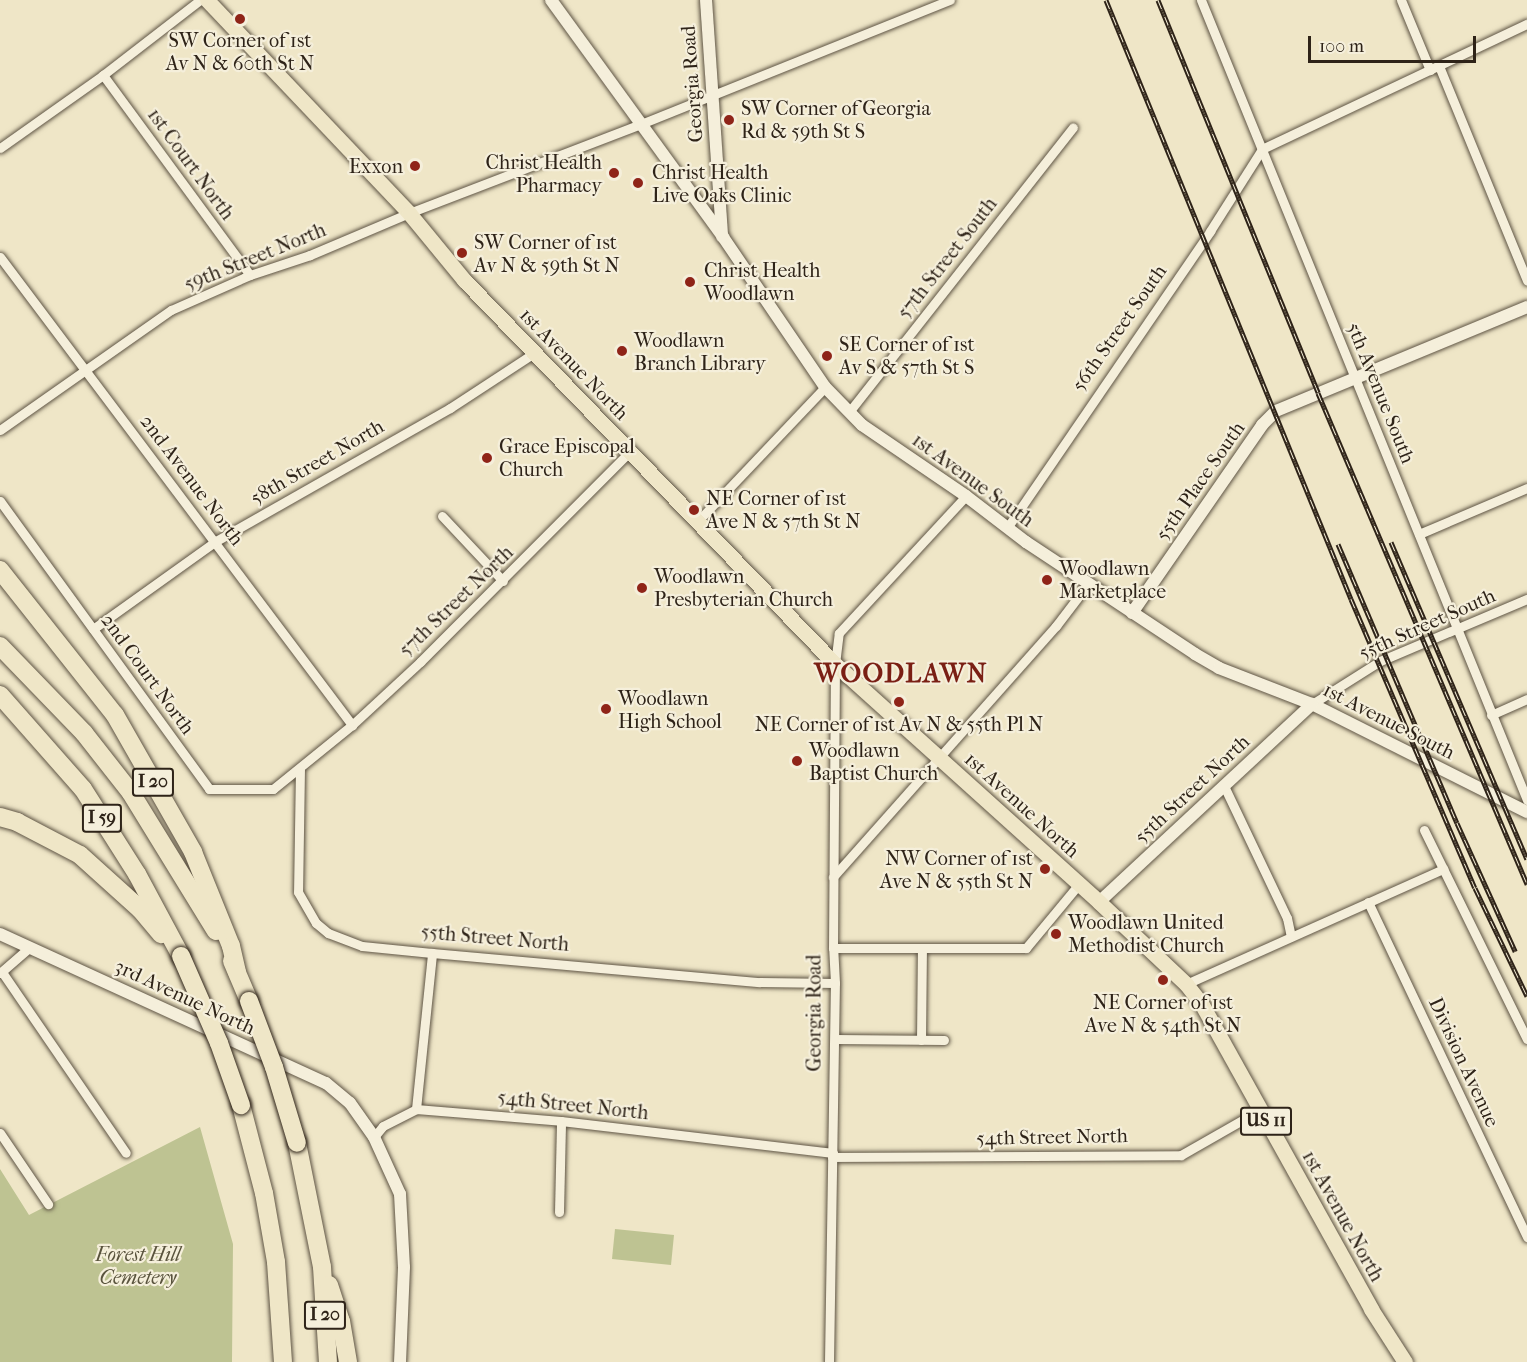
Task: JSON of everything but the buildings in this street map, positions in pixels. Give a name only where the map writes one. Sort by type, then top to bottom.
[{"type":"highway","name":"I 20","points":[[0,570],[115,715],[193,852],[231,946],[237,972],[274,1067],[297,1143],[322,1267],[328,1362]]},
{"type":"highway","name":"I 59","points":[[0,646],[84,733],[131,793],[177,864],[237,972]]},
{"type":"highway","name":"I 59","points":[[0,695],[83,789],[137,874],[181,956]]},
{"type":"highway","name":"I 20","points":[[0,817],[17,822],[80,855],[140,909],[181,956],[219,1043],[241,1105],[264,1193],[276,1262],[283,1362]]},
{"type":"highway","points":[[322,1267],[341,1321],[348,1362]]},
{"type":"main road","name":"1st Avenue North","points":[[207,0],[409,213],[464,280],[696,523],[835,664],[1099,902],[1186,984],[1201,1003],[1371,1309],[1405,1362]]},
{"type":"street","points":[[0,148],[103,75],[200,0]]},
{"type":"street","name":"1st Avenue South","points":[[551,0],[723,237],[825,387],[861,425],[966,496],[1007,528],[1088,584],[1219,668],[1312,704],[1527,812]]},
{"type":"street","name":"Georgia Road","points":[[706,0],[723,237]]},
{"type":"street","name":"5th Avenue South","points":[[1201,0],[1527,800]]},
{"type":"street","points":[[1401,0],[1435,68],[1527,281]]},
{"type":"street","name":"59th Street North","points":[[0,430],[171,310],[250,275],[310,255],[409,213],[641,124],[946,1]]},
{"type":"street","points":[[1262,149],[1527,24]]},
{"type":"street","name":"1st Court North","points":[[103,75],[250,275]]},
{"type":"street","name":"57th Street South","points":[[849,412],[1073,127]]},
{"type":"street","name":"56th Street South","points":[[1007,528],[1210,231],[1262,149]]},
{"type":"street","name":"2nd Avenue North","points":[[0,257],[216,541],[352,725]]},
{"type":"street","points":[[1355,379],[1527,307]]},
{"type":"street","name":"58th Street North","points":[[93,629],[216,541],[450,408],[534,353]]},
{"type":"street","name":"55th Place South","points":[[1132,613],[1268,418],[1276,411],[1355,379]]},
{"type":"street","points":[[696,523],[825,387]]},
{"type":"street","name":"57th Street North","points":[[300,768],[352,725],[503,581],[629,452]]},
{"type":"street","points":[[1419,534],[1527,488]]},
{"type":"street","points":[[835,664],[839,633],[966,496]]},
{"type":"street","name":"2nd Court North","points":[[0,501],[209,789],[273,789],[300,768]]},
{"type":"street","points":[[442,516],[503,581]]},
{"type":"street","points":[[833,877],[1056,626],[1088,584]]},
{"type":"street","name":"55th Street South","points":[[1312,704],[1380,661],[1527,599]]},
{"type":"street","name":"Georgia Road","points":[[829,1362],[835,1040],[833,877],[835,664]]},
{"type":"street","points":[[1491,715],[1527,699]]},
{"type":"street","name":"55th Street North","points":[[1099,902],[1312,704]]},
{"type":"street","name":"55th Street North","points":[[300,768],[298,892],[316,923],[328,933],[362,946],[432,953],[760,982],[835,982]]},
{"type":"street","points":[[1224,786],[1287,918],[1291,937]]},
{"type":"street","points":[[1424,830],[1527,1039]]},
{"type":"street","points":[[1186,984],[1443,869]]},
{"type":"street","points":[[833,948],[1026,948],[1079,884]]},
{"type":"street","name":"Division Avenue","points":[[1368,902],[1527,1237]]},
{"type":"street","name":"3rd Avenue North","points":[[0,934],[326,1083],[350,1103],[374,1137],[400,1194],[404,1267],[400,1362]]},
{"type":"street","points":[[30,947],[1,972],[126,1153]]},
{"type":"street","points":[[921,1040],[922,949]]},
{"type":"street","points":[[374,1137],[383,1126],[416,1109],[432,953]]},
{"type":"street","points":[[835,1040],[944,1040]]},
{"type":"street","name":"54th Street North","points":[[416,1109],[561,1121],[833,1155],[1181,1155],[1260,1110]]},
{"type":"street","points":[[559,1212],[561,1121]]},
{"type":"street","points":[[0,1134],[48,1204]]},
{"type":"green space","name":"Forest Hill Cemetery","points":[[200,1127],[233,1244],[232,1362],[0,1362],[0,1169],[29,1215]]},
{"type":"green space","points":[[615,1229],[674,1235],[671,1265],[612,1259]]},
{"type":"railway","points":[[1106,0],[1351,599],[1475,888],[1527,996]]},
{"type":"railway","points":[[1158,0],[1318,393],[1527,884]]},
{"type":"railway","points":[[1391,542],[1527,859]]},
{"type":"railway","points":[[1338,544],[1457,823],[1515,951]]},
{"type":"place","name":"SW Corner of 1st Av N & 60th St N","points":[[240,19]]},
{"type":"place","name":"SW Corner of Georgia Rd & 59th St S","points":[[729,120]]},
{"type":"place","name":"Exxon","points":[[415,166]]},
{"type":"place","name":"Christ Health Pharmacy","points":[[614,173]]},
{"type":"place","name":"Christ Health Live Oaks Clinic","points":[[638,183]]},
{"type":"place","name":"SW Corner of 1st Av N & 59th St N","points":[[462,253]]},
{"type":"place","name":"Christ Health Woodlawn","points":[[690,282]]},
{"type":"place","name":"Woodlawn Branch Library","points":[[622,351]]},
{"type":"place","name":"SE Corner of 1st Av S & 57th St S","points":[[827,356]]},
{"type":"place","name":"Grace Episcopal Church","points":[[487,458]]},
{"type":"place","name":"NE Corner of 1st Ave N & 57th St N","points":[[694,510]]},
{"type":"place","name":"Woodlawn Marketplace","points":[[1047,580]]},
{"type":"place","name":"Woodlawn Presbyterian Church","points":[[642,588]]},
{"type":"place","name":"NE Corner of 1st Av N & 55th Pl N","points":[[899,702]]},
{"type":"place","name":"Woodlawn High School","points":[[606,709]]},
{"type":"place","name":"Woodlawn Baptist Church","points":[[797,761]]},
{"type":"place","name":"NW Corner of 1st Ave N & 55th St N","points":[[1045,869]]},
{"type":"place","name":"Woodlawn United Methodist Church","points":[[1056,934]]},
{"type":"place","name":"NE Corner of 1st Ave N & 54th St N","points":[[1163,980]]},
{"type":"district","name":"WOODLAWN","points":[[901,674]]}]
